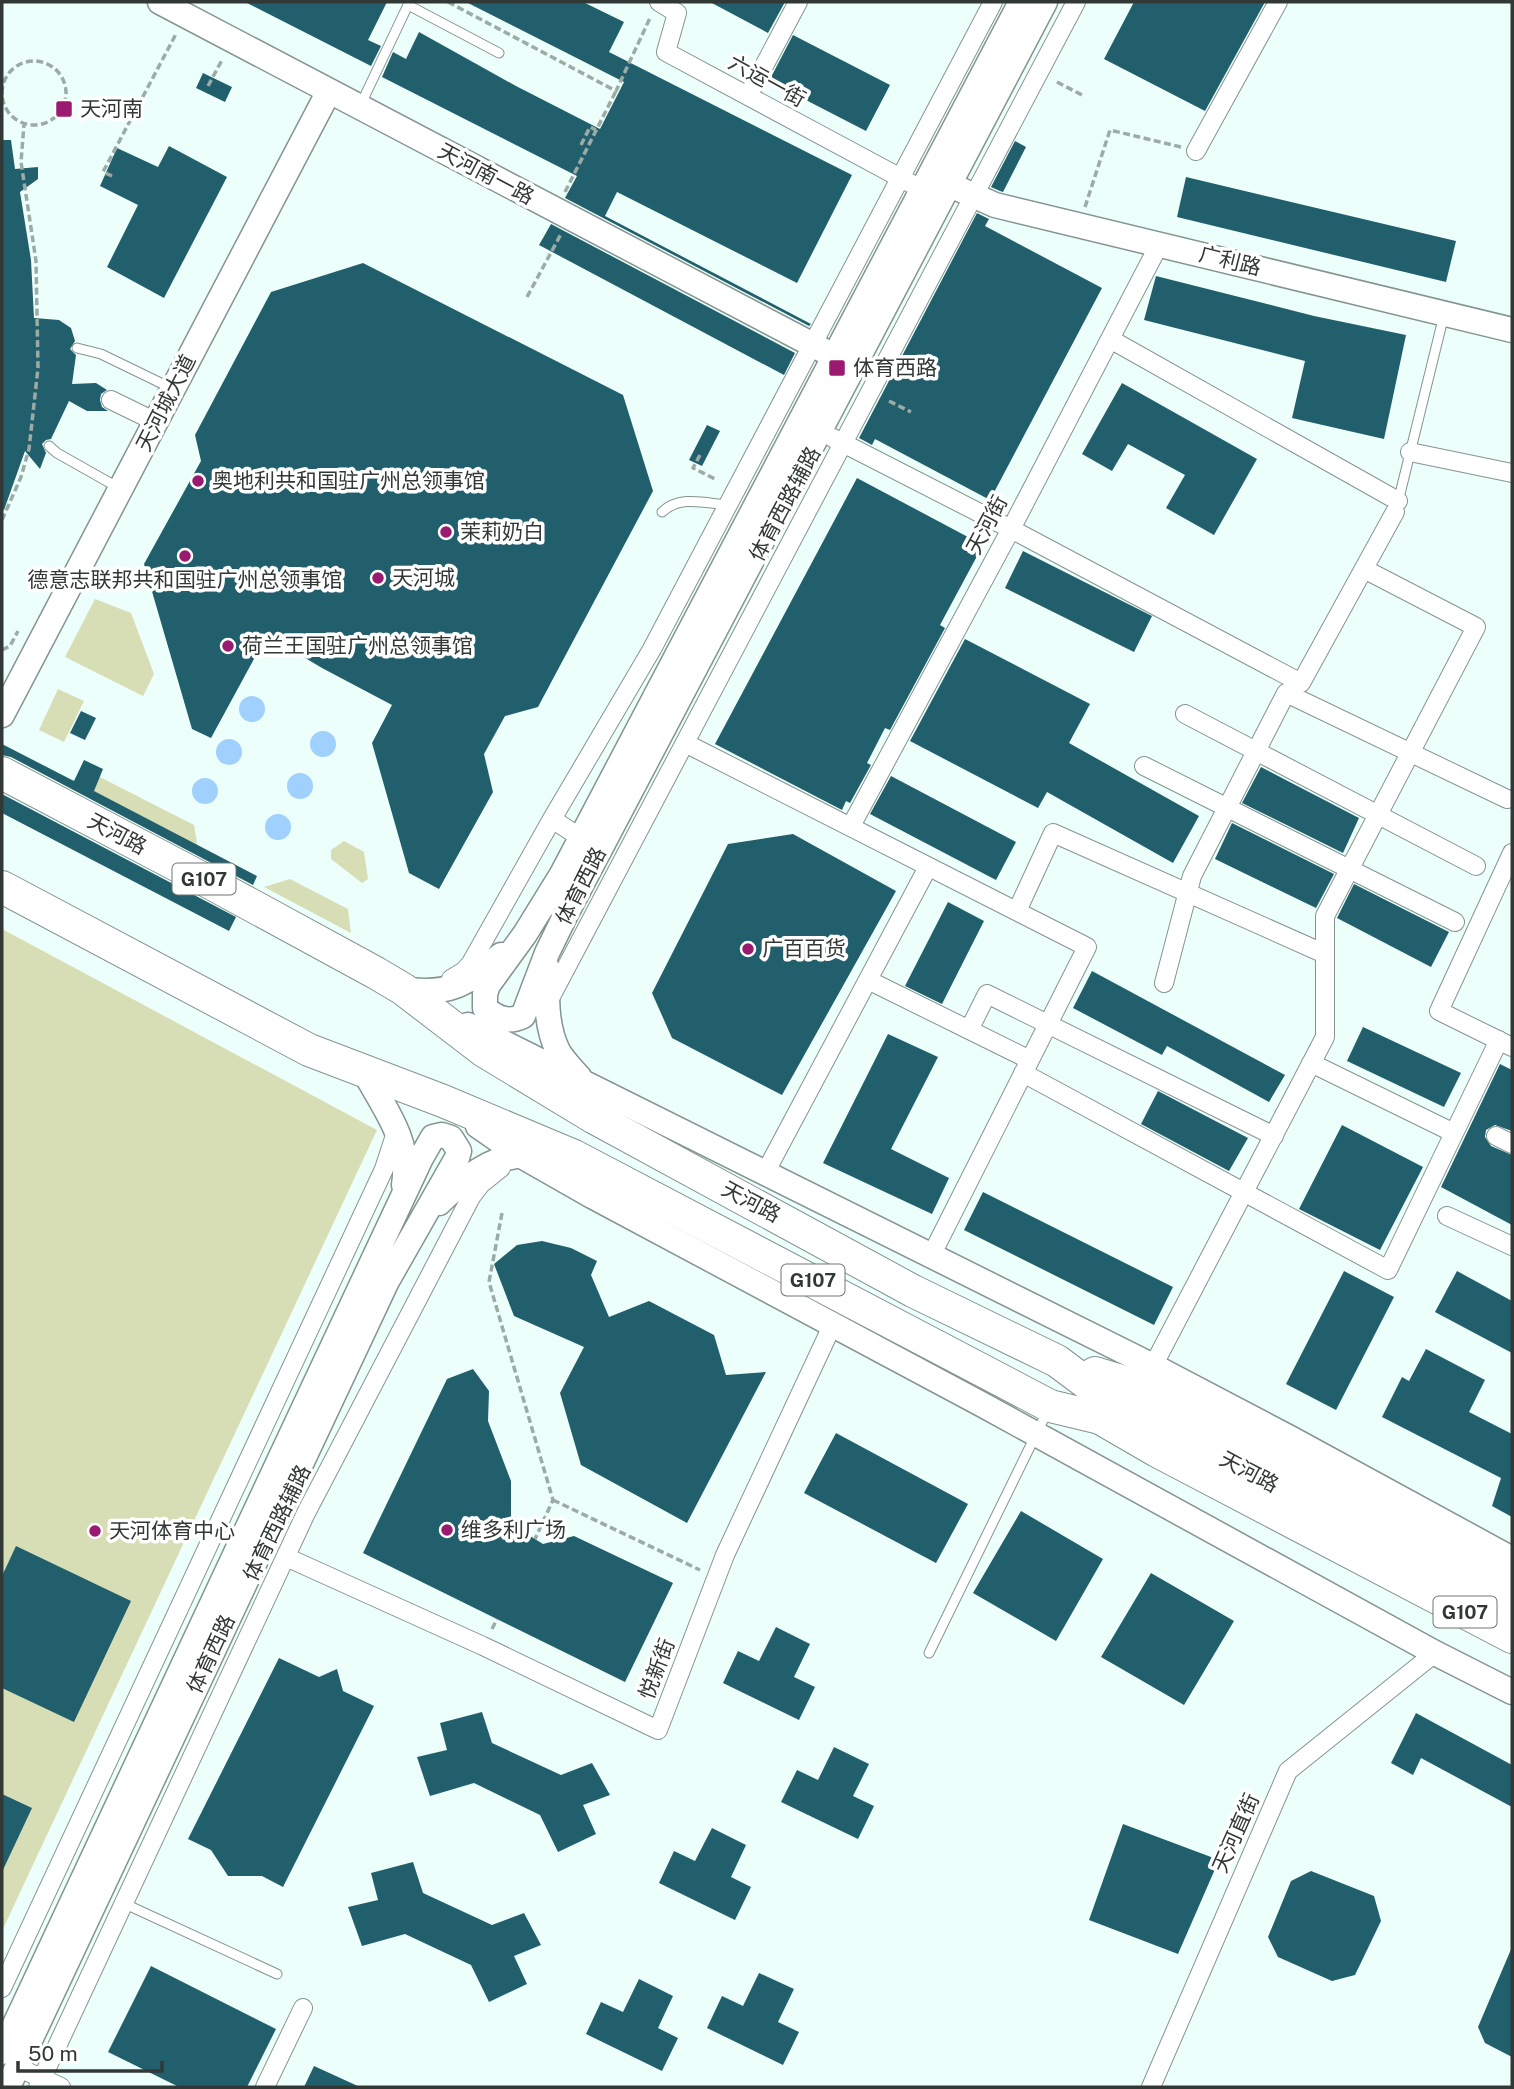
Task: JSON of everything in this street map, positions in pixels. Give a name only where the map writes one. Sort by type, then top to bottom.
[{"type":"highway","name":"天河路","points":[[2,774],[295,928],[403,989],[484,1051],[593,1118],[913,1290],[1057,1361],[1096,1390],[1423,1577],[1512,1637]]},
{"type":"highway","name":"天河路","points":[[2,887],[299,1045],[574,1156],[773,1258],[1050,1406],[1100,1418],[1157,1451],[1423,1577],[1512,1612]]},
{"type":"highway","points":[[1057,1361],[1147,1376],[1512,1584]]},
{"type":"highway","points":[[1050,1406],[1104,1444],[1512,1660]]},
{"type":"main road","name":"天河南一路","points":[[162,2],[824,351]]},
{"type":"main road","name":"体育西路","points":[[525,934],[581,838],[824,351],[922,190],[1021,2]]},
{"type":"main road","name":"体育西路","points":[[523,1016],[547,953],[633,785],[1045,2]]},
{"type":"main road","name":"天河城大道","points":[[2,715],[329,91]]},
{"type":"main road","name":"广利路","points":[[950,185],[995,205],[1512,330]]},
{"type":"main road","points":[[403,989],[434,992],[464,983],[525,934]]},
{"type":"main road","points":[[523,1016],[508,1020],[501,1018],[485,1008],[484,1001],[488,985],[525,934]]},
{"type":"main road","points":[[547,953],[547,1002],[552,1033],[558,1052],[581,1080]]},
{"type":"main road","points":[[403,989],[497,1041],[581,1080],[931,1256],[1147,1376],[1290,1438],[1512,1559]]},
{"type":"main road","points":[[365,1073],[397,1129],[405,1156],[401,1198]]},
{"type":"main road","points":[[443,1101],[520,1155],[1435,1653],[1512,1692]]},
{"type":"main road","name":"体育西路","points":[[442,1135],[451,1138],[459,1152],[457,1158],[387,1281],[148,1788],[9,2069],[401,1198],[433,1137],[442,1135]]},
{"type":"main road","points":[[419,1224],[473,1173],[499,1159],[520,1155],[574,1156]]},
{"type":"street","points":[[748,96],[798,2]]},
{"type":"street","points":[[403,989],[438,985],[464,971],[652,649],[727,505],[824,351],[900,178],[993,2]]},
{"type":"street","name":"体育西路辅路","points":[[547,1002],[1076,2]]},
{"type":"street","points":[[1196,151],[1278,2]]},
{"type":"street","name":"六运一街","points":[[656,7],[677,13],[666,52],[922,190]]},
{"type":"street","points":[[1029,35],[1053,45]]},
{"type":"street","name":"天河街","points":[[851,826],[1011,529],[1160,243]]},
{"type":"street","points":[[821,431],[1301,683],[1397,506],[1110,339]]},
{"type":"street","points":[[111,400],[156,422]]},
{"type":"street","points":[[1410,452],[1512,473]]},
{"type":"street","points":[[1147,1376],[1325,1037],[1325,916],[1476,627],[1364,569]]},
{"type":"street","points":[[1164,982],[1192,876],[1286,693],[1507,799]]},
{"type":"street","points":[[1185,714],[1476,866]]},
{"type":"street","points":[[685,743],[1087,947],[931,1256]]},
{"type":"street","points":[[1144,766],[1455,922]]},
{"type":"street","points":[[552,819],[581,838]]},
{"type":"street","points":[[1017,911],[1053,833],[1325,954]]},
{"type":"street","points":[[868,979],[969,1030],[1027,1067],[1388,1269],[1454,1133],[1506,1043],[1439,1011],[1512,853]]},
{"type":"street","points":[[765,1173],[928,867]]},
{"type":"street","points":[[969,1030],[987,994],[1274,1136]]},
{"type":"street","points":[[523,1016],[547,1002]]},
{"type":"street","points":[[1311,1063],[1454,1133]]},
{"type":"street","points":[[2,1988],[384,1168],[397,1129]]},
{"type":"street","points":[[1496,1136],[1512,1144]]},
{"type":"street","name":"体育西路辅路","points":[[40,2083],[171,1798],[330,1465],[399,1339],[471,1197],[481,1184],[520,1155]]},
{"type":"street","points":[[1447,1216],[1512,1246]]},
{"type":"street","name":"悦新街","points":[[286,1557],[483,1646],[658,1731],[716,1578],[832,1326]]},
{"type":"street","name":"天河直街","points":[[1151,2087],[1288,1771],[1435,1653]]},
{"type":"street","points":[[148,1788],[171,1798]]},
{"type":"street","points":[[265,2087],[303,2008]]},
{"type":"street","points":[[9,2069],[40,2083],[61,2087]]},
{"type":"lane","points":[[360,107],[408,5],[499,53]]},
{"type":"lane","points":[[1397,506],[1444,313]]},
{"type":"lane","points":[[77,348],[101,354],[173,389]]},
{"type":"lane","points":[[49,446],[121,489]]},
{"type":"lane","points":[[662,512],[670,505],[683,501],[727,505]]},
{"type":"lane","points":[[929,1653],[1050,1406]]},
{"type":"lane","points":[[123,1903],[278,1975]]},
{"type":"path","points":[[448,2],[616,91]]},
{"type":"path","points":[[563,197],[656,7]]},
{"type":"path","points":[[113,176],[103,172],[177,32]]},
{"type":"path","points":[[208,86],[224,56]]},
{"type":"path","points":[[44,62],[53,67],[66,85],[64,106],[59,116],[50,122],[40,126],[24,124],[10,115],[4,106],[2,85],[7,76],[23,63],[44,62]]},
{"type":"path","points":[[1057,82],[1082,95]]},
{"type":"path","points":[[2,520],[21,477],[29,449],[38,368],[36,261],[21,162],[24,124]]},
{"type":"path","points":[[581,145],[590,127],[597,130]]},
{"type":"path","points":[[1080,224],[1110,130],[1196,151]]},
{"type":"path","points":[[527,297],[562,232]]},
{"type":"path","points":[[889,401],[911,412]]},
{"type":"path","points":[[701,455],[693,468],[717,480]]},
{"type":"path","points":[[2,650],[10,646],[18,631]]},
{"type":"path","points":[[502,1213],[489,1282],[553,1500],[536,1539]]},
{"type":"path","points":[[553,1500],[716,1578]]},
{"type":"green space","points":[[95,599],[131,613],[154,674],[143,696],[65,657]]},
{"type":"green space","points":[[58,689],[84,701],[64,742],[39,730]]},
{"type":"green space","points":[[90,772],[194,825],[198,849],[69,782]]},
{"type":"green space","points":[[344,841],[364,852],[368,879],[362,883],[331,859],[331,850]]},
{"type":"green space","points":[[290,879],[348,909],[351,933],[264,887]]},
{"type":"green space","name":"天河体育中心","points":[[2,929],[377,1130],[2,1931]]},
{"type":"water","points":[[252,696],[261,700],[265,709],[261,718],[252,722],[243,718],[239,709],[243,700]]},
{"type":"water","points":[[323,731],[332,735],[336,744],[332,753],[323,757],[314,753],[310,744],[314,735]]},
{"type":"water","points":[[229,739],[238,743],[242,752],[238,761],[229,765],[220,761],[216,752],[220,743]]},
{"type":"water","points":[[300,773],[309,777],[313,786],[309,795],[300,799],[291,795],[287,786],[291,777]]},
{"type":"water","points":[[205,778],[214,782],[218,791],[214,800],[205,804],[196,800],[192,791],[196,782]]},
{"type":"water","points":[[278,814],[287,818],[291,827],[287,836],[278,840],[269,836],[265,827],[269,818]]},
{"type":"building","points":[[245,2],[387,2],[368,40],[381,46],[371,66]]},
{"type":"building","points":[[466,2],[583,2],[624,22],[609,52],[852,175],[797,283],[617,192],[605,216],[811,324],[809,326],[565,198],[577,176],[382,77],[393,52],[406,59],[419,32],[600,129],[624,82]]},
{"type":"building","points":[[710,2],[785,2],[768,33]]},
{"type":"building","points":[[1134,2],[1265,2],[1205,111],[1104,59]]},
{"type":"building","points":[[793,35],[890,85],[866,131],[769,81]]},
{"type":"building","points":[[203,73],[232,87],[225,102],[196,88]]},
{"type":"building","points":[[2,140],[11,140],[15,169],[38,167],[38,179],[20,192],[31,260],[34,318],[59,320],[71,328],[75,341],[70,349],[76,355],[72,384],[96,383],[107,390],[101,394],[100,400],[102,407],[108,411],[87,411],[69,401],[51,439],[42,444],[46,453],[40,469],[25,451],[4,510],[2,510]]},
{"type":"building","points":[[1015,141],[1026,147],[1003,192],[991,187]]},
{"type":"building","points":[[169,146],[227,177],[164,298],[107,267],[138,205],[100,186],[117,148],[158,167]]},
{"type":"building","points":[[1186,177],[1456,241],[1446,282],[1177,217]]},
{"type":"building","points":[[977,213],[989,219],[985,226],[1102,288],[990,500],[875,439],[872,445],[859,438]]},
{"type":"building","points":[[551,224],[795,353],[784,375],[539,245]]},
{"type":"building","name":"天河城","points":[[363,263],[623,395],[653,491],[538,707],[505,716],[484,754],[493,792],[439,889],[409,873],[372,743],[392,705],[267,635],[211,738],[192,729],[144,564],[201,461],[195,435],[271,292]]},
{"type":"building","points":[[1156,276],[1314,316],[1406,335],[1384,439],[1292,418],[1305,361],[1144,320]]},
{"type":"building","points":[[1122,383],[1257,459],[1214,535],[1166,508],[1185,475],[1128,444],[1112,471],[1082,454]]},
{"type":"building","points":[[707,425],[720,431],[702,466],[689,460]]},
{"type":"building","points":[[857,478],[983,545],[940,625],[945,628],[890,730],[885,728],[867,763],[871,765],[850,803],[846,801],[842,810],[715,744]]},
{"type":"building","points":[[1023,551],[1152,616],[1134,652],[1005,588]]},
{"type":"building","points":[[965,639],[1090,704],[1069,743],[1199,816],[1173,863],[1047,792],[1038,808],[910,741]]},
{"type":"building","points":[[81,711],[96,718],[85,740],[70,733]]},
{"type":"building","points":[[2,744],[74,781],[84,760],[103,769],[94,791],[257,876],[253,885],[11,757],[2,755]]},
{"type":"building","points":[[1261,767],[1359,818],[1343,853],[1242,803]]},
{"type":"building","points":[[891,776],[1016,842],[996,880],[870,814]]},
{"type":"building","points":[[2,794],[236,917],[229,931],[2,813]]},
{"type":"building","points":[[1232,823],[1334,874],[1316,908],[1215,859]]},
{"type":"building","points":[[793,834],[896,891],[782,1095],[672,1038],[652,993],[728,844]]},
{"type":"building","points":[[1354,884],[1449,932],[1431,967],[1337,918]]},
{"type":"building","points":[[948,902],[984,921],[942,1004],[905,986]]},
{"type":"building","points":[[1092,971],[1285,1075],[1269,1102],[1167,1046],[1162,1055],[1073,1008]]},
{"type":"building","points":[[1363,1027],[1461,1073],[1444,1107],[1347,1061]]},
{"type":"building","points":[[888,1034],[938,1057],[891,1149],[949,1178],[932,1214],[823,1163]]},
{"type":"building","points":[[1500,1064],[1512,1070],[1512,1131],[1495,1125],[1486,1130],[1485,1137],[1491,1146],[1512,1155],[1512,1225],[1441,1187]]},
{"type":"building","points":[[1158,1091],[1248,1138],[1229,1171],[1141,1124]]},
{"type":"building","points":[[1342,1125],[1423,1167],[1380,1250],[1299,1209]]},
{"type":"building","points":[[983,1192],[1173,1287],[1154,1325],[964,1230]]},
{"type":"building","points":[[542,1241],[571,1248],[597,1261],[591,1275],[609,1317],[649,1301],[714,1335],[726,1375],[766,1372],[687,1523],[581,1465],[560,1393],[584,1347],[514,1316],[494,1264],[517,1245]]},
{"type":"building","points":[[1344,1271],[1394,1297],[1336,1410],[1286,1384]]},
{"type":"building","points":[[1457,1271],[1512,1301],[1512,1353],[1435,1312]]},
{"type":"building","points":[[1426,1349],[1485,1380],[1469,1412],[1512,1434],[1512,1517],[1492,1506],[1501,1478],[1382,1417],[1402,1377],[1409,1381]]},
{"type":"building","name":"维多利广场","points":[[473,1369],[489,1391],[488,1421],[511,1481],[511,1524],[543,1544],[574,1536],[673,1583],[625,1682],[363,1553],[447,1379]]},
{"type":"building","points":[[836,1433],[968,1504],[936,1563],[804,1493]]},
{"type":"building","points":[[1021,1511],[1103,1559],[1056,1641],[973,1593]]},
{"type":"building","points":[[16,1546],[131,1601],[74,1722],[2,1688],[2,1576]]},
{"type":"building","points":[[1151,1573],[1234,1621],[1184,1705],[1101,1657]]},
{"type":"building","points":[[776,1627],[810,1644],[794,1677],[815,1687],[799,1720],[723,1683],[738,1651],[759,1661]]},
{"type":"building","points":[[279,1658],[319,1677],[337,1669],[343,1691],[374,1706],[283,1887],[262,1876],[228,1876],[211,1850],[188,1839]]},
{"type":"building","points":[[482,1712],[492,1743],[561,1775],[592,1763],[610,1795],[583,1805],[596,1834],[558,1852],[540,1815],[474,1783],[430,1796],[417,1757],[447,1750],[440,1723]]},
{"type":"building","points":[[1416,1713],[1512,1765],[1512,1807],[1421,1758],[1413,1775],[1391,1763]]},
{"type":"building","points":[[834,1747],[869,1764],[853,1796],[874,1806],[858,1839],[781,1802],[797,1770],[818,1780]]},
{"type":"building","points":[[2,1794],[32,1808],[2,1872]]},
{"type":"building","points":[[1123,1824],[1219,1860],[1178,1954],[1089,1920]]},
{"type":"building","points":[[712,1828],[746,1845],[731,1877],[751,1887],[735,1920],[659,1883],[674,1851],[695,1861]]},
{"type":"building","points":[[413,1862],[423,1893],[492,1925],[524,1913],[541,1945],[514,1956],[527,1984],[489,2002],[471,1965],[405,1934],[362,1946],[348,1907],[378,1900],[371,1873]]},
{"type":"building","points":[[1311,1871],[1374,1896],[1381,1921],[1355,1975],[1332,1981],[1278,1957],[1268,1937],[1291,1881]]},
{"type":"building","points":[[1512,1947],[1512,2057],[1485,2043],[1478,2027]]},
{"type":"building","points":[[151,1966],[276,2029],[247,2087],[179,2087],[108,2052]]},
{"type":"building","points":[[759,1973],[794,1989],[778,2022],[799,2032],[783,2065],[707,2028],[722,1996],[743,2006]]},
{"type":"building","points":[[639,1979],[673,1996],[658,2028],[678,2038],[662,2071],[586,2034],[601,2002],[623,2012]]},
{"type":"building","points":[[314,2066],[360,2087],[304,2087]]},
{"type":"place","name":"天河南","points":[[64,109]]},
{"type":"place","name":"体育西路","points":[[837,368]]},
{"type":"place","name":"奥地利共和国驻广州总领事馆","points":[[198,481]]},
{"type":"place","name":"茉莉奶白","points":[[446,532]]},
{"type":"place","name":"德意志联邦共和国驻广州总领事馆","points":[[185,556]]},
{"type":"place","name":"天河城","points":[[378,578]]},
{"type":"place","name":"荷兰王国驻广州总领事馆","points":[[228,646]]},
{"type":"place","name":"广百百货","points":[[748,949]]},
{"type":"place","name":"维多利广场","points":[[447,1530]]},
{"type":"place","name":"天河体育中心","points":[[95,1531]]}]
